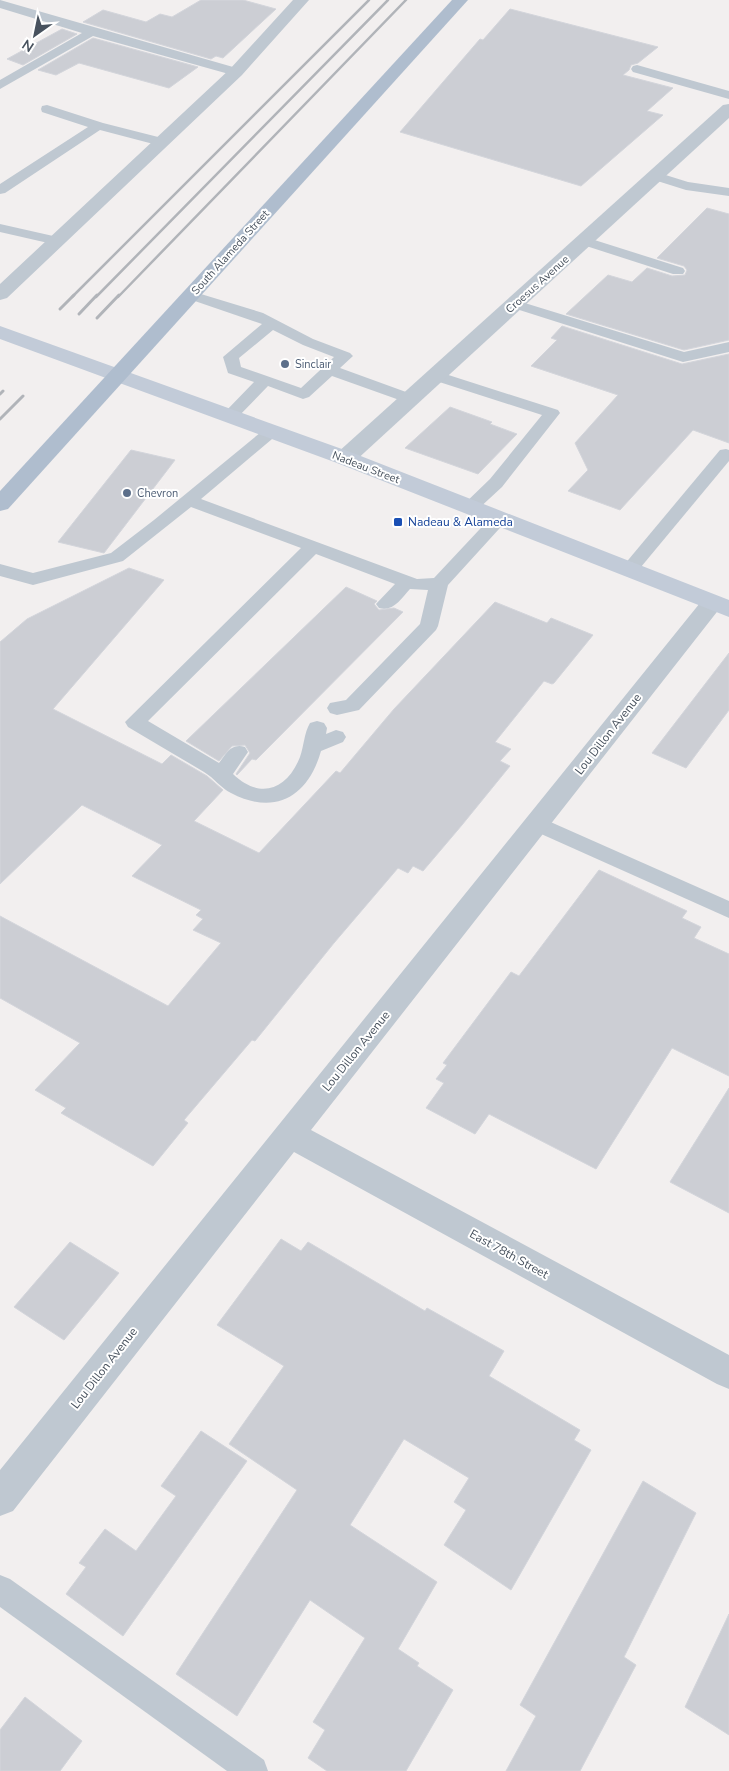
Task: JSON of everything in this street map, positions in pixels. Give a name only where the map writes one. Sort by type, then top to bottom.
[{"type":"main road","name":"South Alameda Street","points":[[0,504],[460,0]]},
{"type":"main road","name":"Nadeau Street","points":[[0,332],[346,458],[720,606]]},
{"type":"street","points":[[0,294],[236,72],[300,0]]},
{"type":"street","name":"Croesus Avenue","points":[[346,458],[729,109]]},
{"type":"street","name":"Lou Dillon Avenue","points":[[0,1498],[537,824],[720,606]]},
{"type":"street","name":"East 78th Street","points":[[290,1134],[729,1373]]},
{"type":"lane","points":[[0,4],[236,72]]},
{"type":"lane","points":[[0,85],[92,32]]},
{"type":"lane","points":[[637,68],[729,95]]},
{"type":"lane","points":[[47,109],[98,126],[161,142]]},
{"type":"lane","points":[[0,190],[98,126]]},
{"type":"lane","points":[[656,176],[686,186],[729,192]]},
{"type":"lane","points":[[0,228],[57,241]]},
{"type":"lane","points":[[585,240],[678,271]]},
{"type":"lane","points":[[191,295],[258,316],[272,323],[308,342],[345,356],[303,394],[267,378],[234,370],[231,358],[272,323]]},
{"type":"lane","points":[[515,304],[683,358],[729,348]]},
{"type":"lane","points":[[296,353],[308,342]]},
{"type":"lane","points":[[330,370],[411,399]]},
{"type":"lane","points":[[436,376],[552,413],[496,483],[470,507]]},
{"type":"lane","points":[[230,416],[267,378]]},
{"type":"lane","points":[[0,570],[33,578],[117,557],[272,431]]},
{"type":"lane","points":[[630,569],[726,454]]},
{"type":"lane","points":[[189,500],[415,585],[439,582]]},
{"type":"lane","points":[[348,709],[429,626],[439,582],[500,518]]},
{"type":"lane","points":[[313,547],[135,722],[222,774],[230,785],[253,795],[268,798],[282,794],[296,783],[316,737],[336,736]]},
{"type":"lane","points":[[385,604],[407,582]]},
{"type":"lane","points":[[222,774],[238,752]]},
{"type":"lane","points":[[537,824],[729,910]]},
{"type":"lane","points":[[0,1589],[253,1771]]},
{"type":"building","points":[[201,0],[243,0],[276,9],[223,58],[216,56],[211,59],[83,22],[103,10],[146,22],[160,14],[172,17]]},
{"type":"building","points":[[510,9],[658,47],[638,63],[631,65],[629,70],[623,75],[673,88],[647,111],[663,115],[581,186],[400,132],[480,39],[483,40]]},
{"type":"building","points":[[62,29],[77,34],[23,65],[7,59]]},
{"type":"building","points":[[93,38],[198,67],[169,88],[79,63],[56,75],[38,70]]},
{"type":"building","points":[[707,208],[729,214],[729,340],[684,350],[566,314],[608,275],[632,282],[647,268],[672,276],[685,275],[687,270],[684,266],[657,258]]},
{"type":"building","points":[[562,326],[682,364],[729,354],[729,443],[693,430],[620,510],[568,491],[588,470],[575,443],[618,395],[531,366],[557,340],[551,338]]},
{"type":"building","points":[[450,407],[492,422],[490,424],[517,434],[478,474],[405,448]]},
{"type":"building","points":[[131,450],[175,460],[104,553],[58,542]]},
{"type":"building","points":[[129,568],[164,580],[53,709],[162,764],[171,755],[207,776],[223,790],[194,821],[259,853],[336,771],[340,773],[394,709],[495,602],[547,623],[551,618],[593,635],[554,683],[544,681],[495,742],[511,749],[500,761],[510,766],[462,825],[423,871],[413,866],[408,873],[398,868],[334,943],[255,1041],[252,1040],[184,1120],[188,1123],[153,1166],[61,1113],[66,1108],[35,1090],[80,1043],[0,998],[0,916],[168,1006],[221,943],[193,930],[203,919],[196,915],[201,910],[132,876],[162,845],[82,805],[0,884],[0,642],[27,619]]},
{"type":"building","points":[[346,587],[377,601],[374,604],[379,610],[394,608],[403,612],[256,760],[252,759],[237,775],[250,753],[245,745],[232,746],[219,761],[186,741]]},
{"type":"building","points":[[729,653],[729,710],[686,768],[652,753]]},
{"type":"building","points":[[599,870],[687,911],[682,918],[701,927],[694,938],[729,954],[729,1076],[672,1048],[596,1169],[489,1114],[475,1134],[426,1108],[444,1083],[436,1079],[447,1065],[443,1063],[511,972],[519,976]]},
{"type":"building","points":[[729,1088],[729,1213],[670,1182]]},
{"type":"building","points":[[281,1239],[301,1251],[308,1242],[425,1311],[427,1308],[504,1351],[489,1376],[580,1430],[574,1440],[591,1450],[511,1590],[444,1545],[466,1510],[454,1502],[469,1478],[404,1439],[350,1525],[437,1582],[398,1649],[419,1663],[417,1666],[453,1690],[406,1771],[327,1771],[308,1758],[325,1730],[313,1722],[365,1638],[310,1600],[237,1716],[176,1674],[297,1490],[229,1444],[284,1366],[217,1325]]},
{"type":"building","points":[[70,1242],[119,1273],[64,1340],[14,1307]]},
{"type":"building","points":[[201,1431],[247,1461],[123,1636],[66,1594],[86,1567],[79,1563],[105,1529],[136,1551],[176,1496],[161,1486]]},
{"type":"building","points":[[643,1481],[696,1513],[624,1657],[636,1665],[580,1771],[506,1771],[536,1716],[520,1705]]},
{"type":"building","points":[[729,1614],[729,1735],[685,1707]]},
{"type":"building","points":[[25,1697],[82,1741],[60,1771],[0,1771],[0,1730]]},
{"type":"railway","points":[[60,309],[369,0]]},
{"type":"railway","points":[[96,297],[388,0]]},
{"type":"railway","points":[[118,297],[406,0]]},
{"type":"railway","points":[[79,314],[97,295]]},
{"type":"railway","points":[[97,318],[119,295]]},
{"type":"railway","points":[[0,394],[3,391]]},
{"type":"railway","points":[[0,419],[23,396]]},
{"type":"place","name":"Sinclair","points":[[285,364]]},
{"type":"place","name":"Chevron","points":[[127,493]]},
{"type":"place","name":"Nadeau & Alameda","points":[[398,522]]}]
